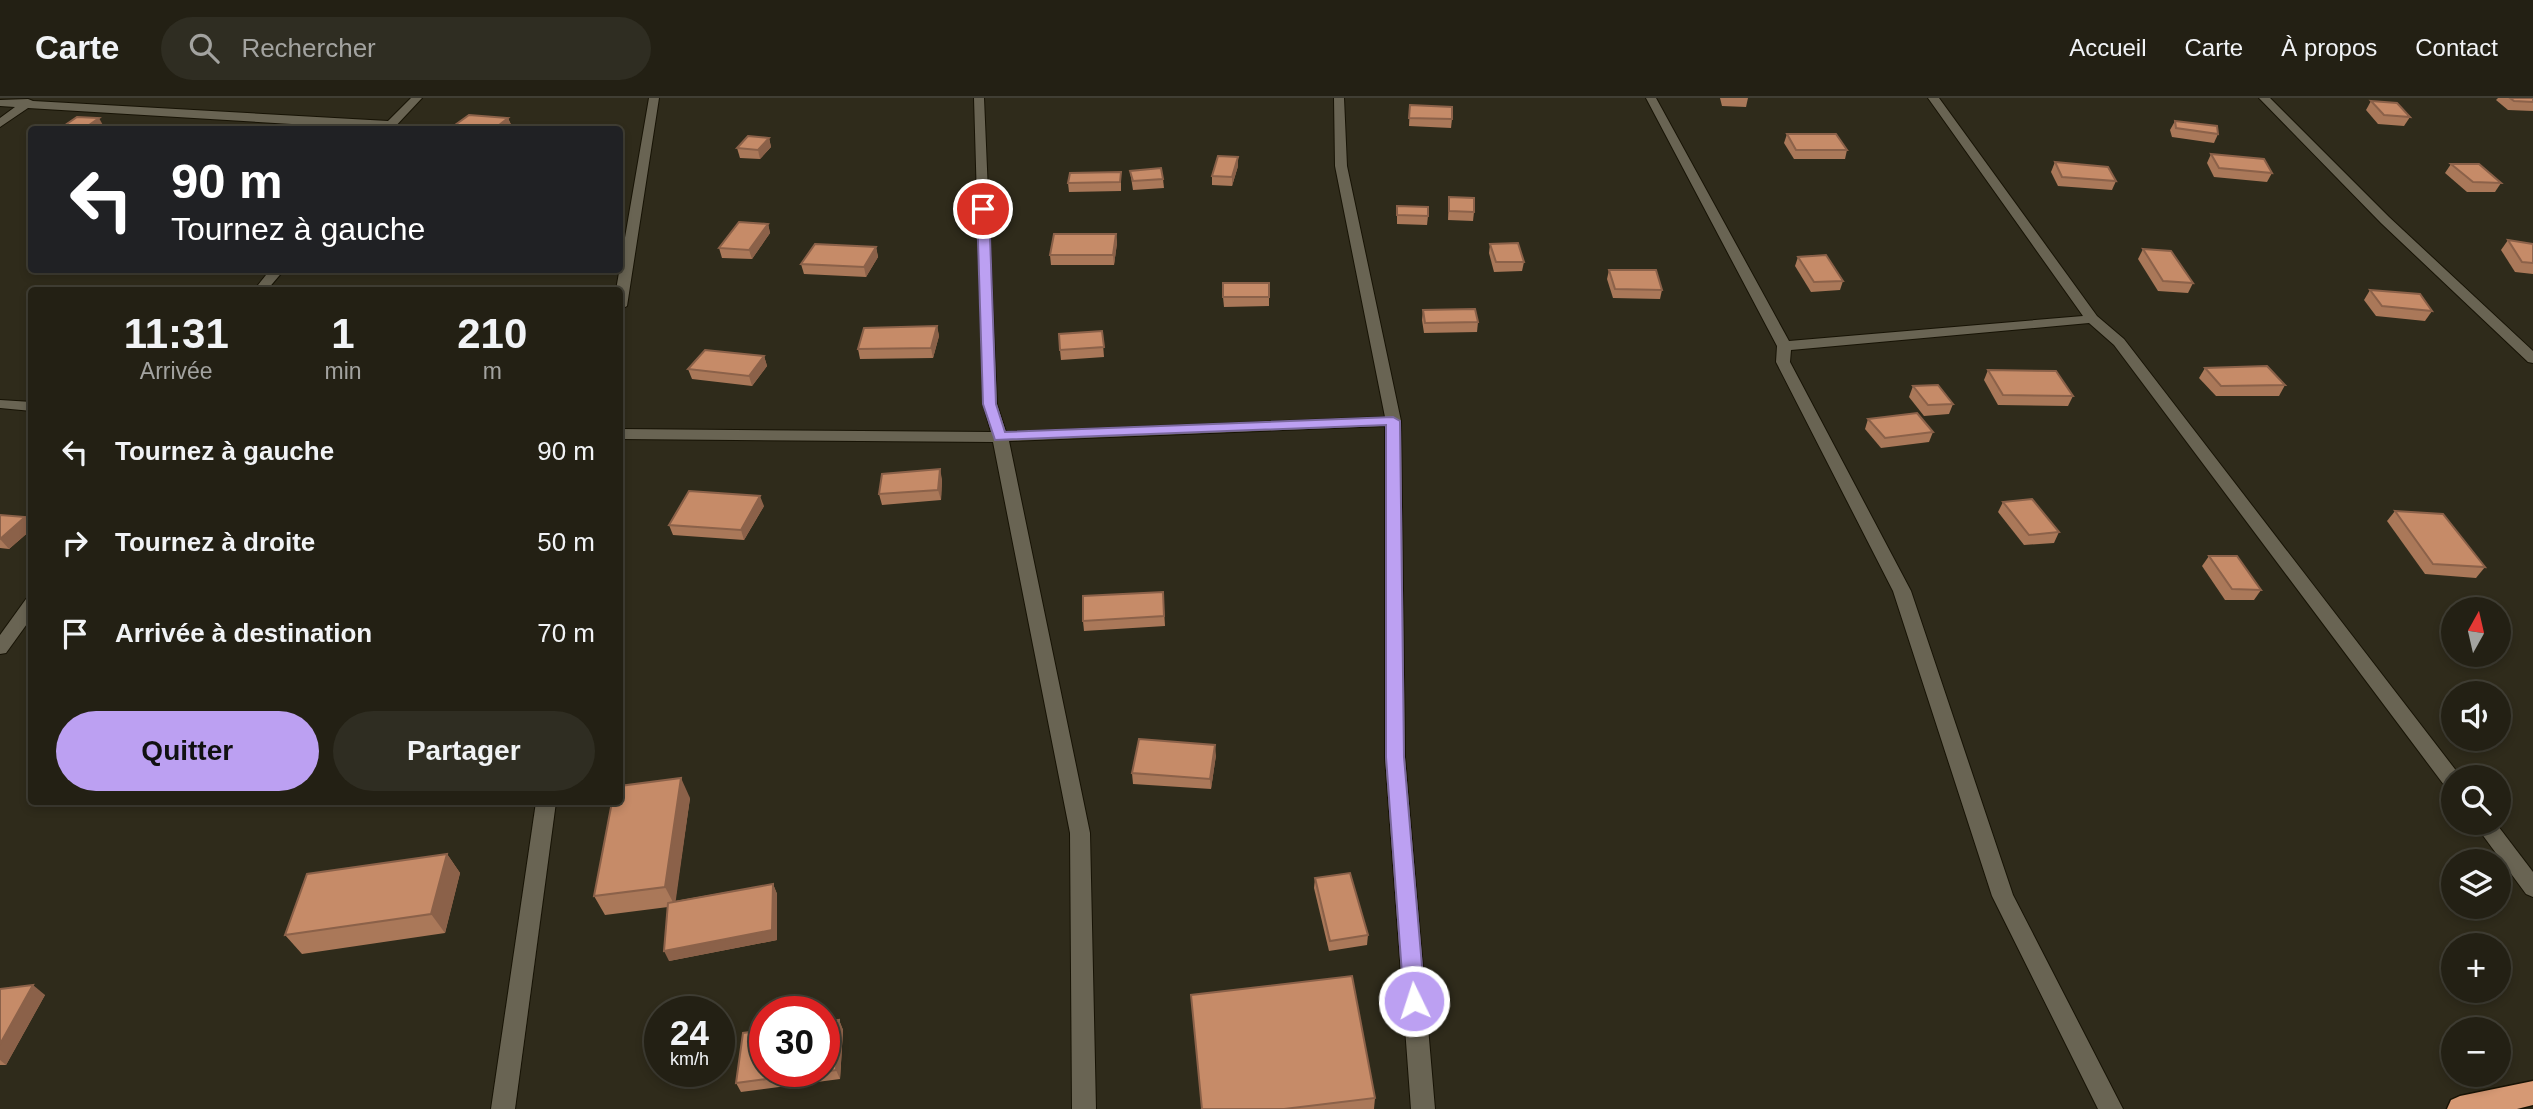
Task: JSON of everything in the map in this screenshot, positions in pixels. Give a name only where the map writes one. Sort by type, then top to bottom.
[{"type":"highway","points":[[2460,1109],[2533,1093]]},
{"type":"street","points":[[388,126],[417,98]]},
{"type":"street","points":[[623,288],[654,98]]},
{"type":"street","points":[[979,98],[990,404],[1000,437],[1080,833],[1084,1109]]},
{"type":"street","points":[[1339,98],[1342,166],[1393,421],[1395,757],[1423,1109]]},
{"type":"street","points":[[1651,98],[1784,346],[1783,362],[1902,591],[2003,896],[2111,1109]]},
{"type":"street","points":[[1933,98],[2091,319],[2119,342],[2441,766]]},
{"type":"street","points":[[2264,98],[2385,220],[2533,359]]},
{"type":"street","points":[[0,124],[30,101]]},
{"type":"street","points":[[0,103],[30,101],[373,126]]},
{"type":"street","points":[[263,287],[274,273]]},
{"type":"street","points":[[1784,346],[2091,319]]},
{"type":"street","points":[[0,404],[28,407]]},
{"type":"street","points":[[623,434],[1000,437],[1393,421]]},
{"type":"street","points":[[0,648],[28,609]]},
{"type":"street","points":[[503,1109],[546,805]]},
{"type":"street","points":[[2493,835],[2533,888]]},
{"type":"building","points":[[2510,98],[2533,98],[2533,102],[2514,101]]},
{"type":"building","points":[[2371,101],[2397,103],[2410,117],[2384,115]]},
{"type":"building","points":[[1410,105],[1452,107],[1452,119],[1409,118]]},
{"type":"building","points":[[469,115],[508,118],[498,126],[455,125]]},
{"type":"building","points":[[77,117],[99,118],[88,126],[64,126]]},
{"type":"building","points":[[2175,121],[2217,126],[2218,134],[2176,128]]},
{"type":"building","points":[[1787,134],[1836,134],[1847,150],[1796,150]]},
{"type":"building","points":[[748,136],[769,138],[758,150],[737,148]]},
{"type":"building","points":[[2211,154],[2264,159],[2272,173],[2219,168]]},
{"type":"building","points":[[1218,156],[1238,157],[1232,177],[1212,176]]},
{"type":"building","points":[[2055,162],[2108,167],[2116,181],[2062,177]]},
{"type":"building","points":[[2451,164],[2479,164],[2501,183],[2473,182]]},
{"type":"building","points":[[1161,168],[1163,179],[1133,181],[1130,171]]},
{"type":"building","points":[[1121,172],[1120,182],[1068,183],[1070,173]]},
{"type":"building","points":[[1449,197],[1474,198],[1474,212],[1449,211]]},
{"type":"building","points":[[1397,206],[1428,207],[1428,216],[1397,215]]},
{"type":"building","points":[[739,222],[768,224],[749,250],[719,248]]},
{"type":"building","points":[[1054,234],[1116,234],[1113,255],[1050,255]]},
{"type":"building","points":[[2508,240],[2533,244],[2533,263],[2522,262]]},
{"type":"building","points":[[1518,243],[1524,262],[1496,262],[1490,244]]},
{"type":"building","points":[[815,244],[876,247],[864,267],[801,264]]},
{"type":"building","points":[[2143,249],[2171,251],[2193,283],[2163,281]]},
{"type":"building","points":[[1826,255],[1843,281],[1814,282],[1798,257]]},
{"type":"building","points":[[1609,270],[1656,270],[1662,290],[1615,289]]},
{"type":"building","points":[[1223,283],[1269,283],[1269,297],[1223,297]]},
{"type":"building","points":[[2370,290],[2420,294],[2432,311],[2382,306]]},
{"type":"building","points":[[1475,309],[1478,322],[1425,323],[1423,310]]},
{"type":"building","points":[[937,326],[931,348],[858,349],[864,328]]},
{"type":"building","points":[[1102,331],[1104,347],[1060,350],[1059,334]]},
{"type":"building","points":[[705,350],[764,356],[749,376],[688,369]]},
{"type":"building","points":[[2267,366],[2285,385],[2221,386],[2205,368]]},
{"type":"building","points":[[1988,370],[2056,371],[2073,396],[2003,395]]},
{"type":"building","points":[[1938,385],[1953,404],[1928,405],[1913,386]]},
{"type":"building","points":[[1917,413],[1933,432],[1885,438],[1868,419]]},
{"type":"building","points":[[940,469],[938,490],[879,494],[882,474]]},
{"type":"building","points":[[689,491],[760,496],[741,530],[669,525]]},
{"type":"building","points":[[2032,499],[2059,532],[2029,535],[2003,502]]},
{"type":"building","points":[[2395,511],[2443,514],[2485,567],[2433,564]]},
{"type":"building","points":[[0,515],[25,517],[0,539]]},
{"type":"building","points":[[2209,556],[2237,556],[2261,590],[2232,589]]},
{"type":"building","points":[[1163,592],[1164,616],[1083,621],[1083,596]]},
{"type":"building","points":[[1139,739],[1215,745],[1210,779],[1132,773]]},
{"type":"building","points":[[681,778],[665,887],[594,896],[611,805],[623,805],[623,786]]},
{"type":"building","points":[[447,854],[431,914],[285,935],[307,874]]},
{"type":"building","points":[[1350,873],[1368,935],[1330,941],[1315,878]]},
{"type":"building","points":[[773,884],[772,930],[664,951],[668,903]]},
{"type":"building","points":[[1352,976],[1375,1098],[1284,1109],[1202,1109],[1191,995]]},
{"type":"building","points":[[33,985],[0,1044],[0,989]]},
{"type":"building","points":[[749,1032],[749,1081],[736,1083],[743,1033]]},
{"type":"route","points":[[983,209],[990,404],[1000,437],[1393,421],[1395,757],[1414,1001]]}]
